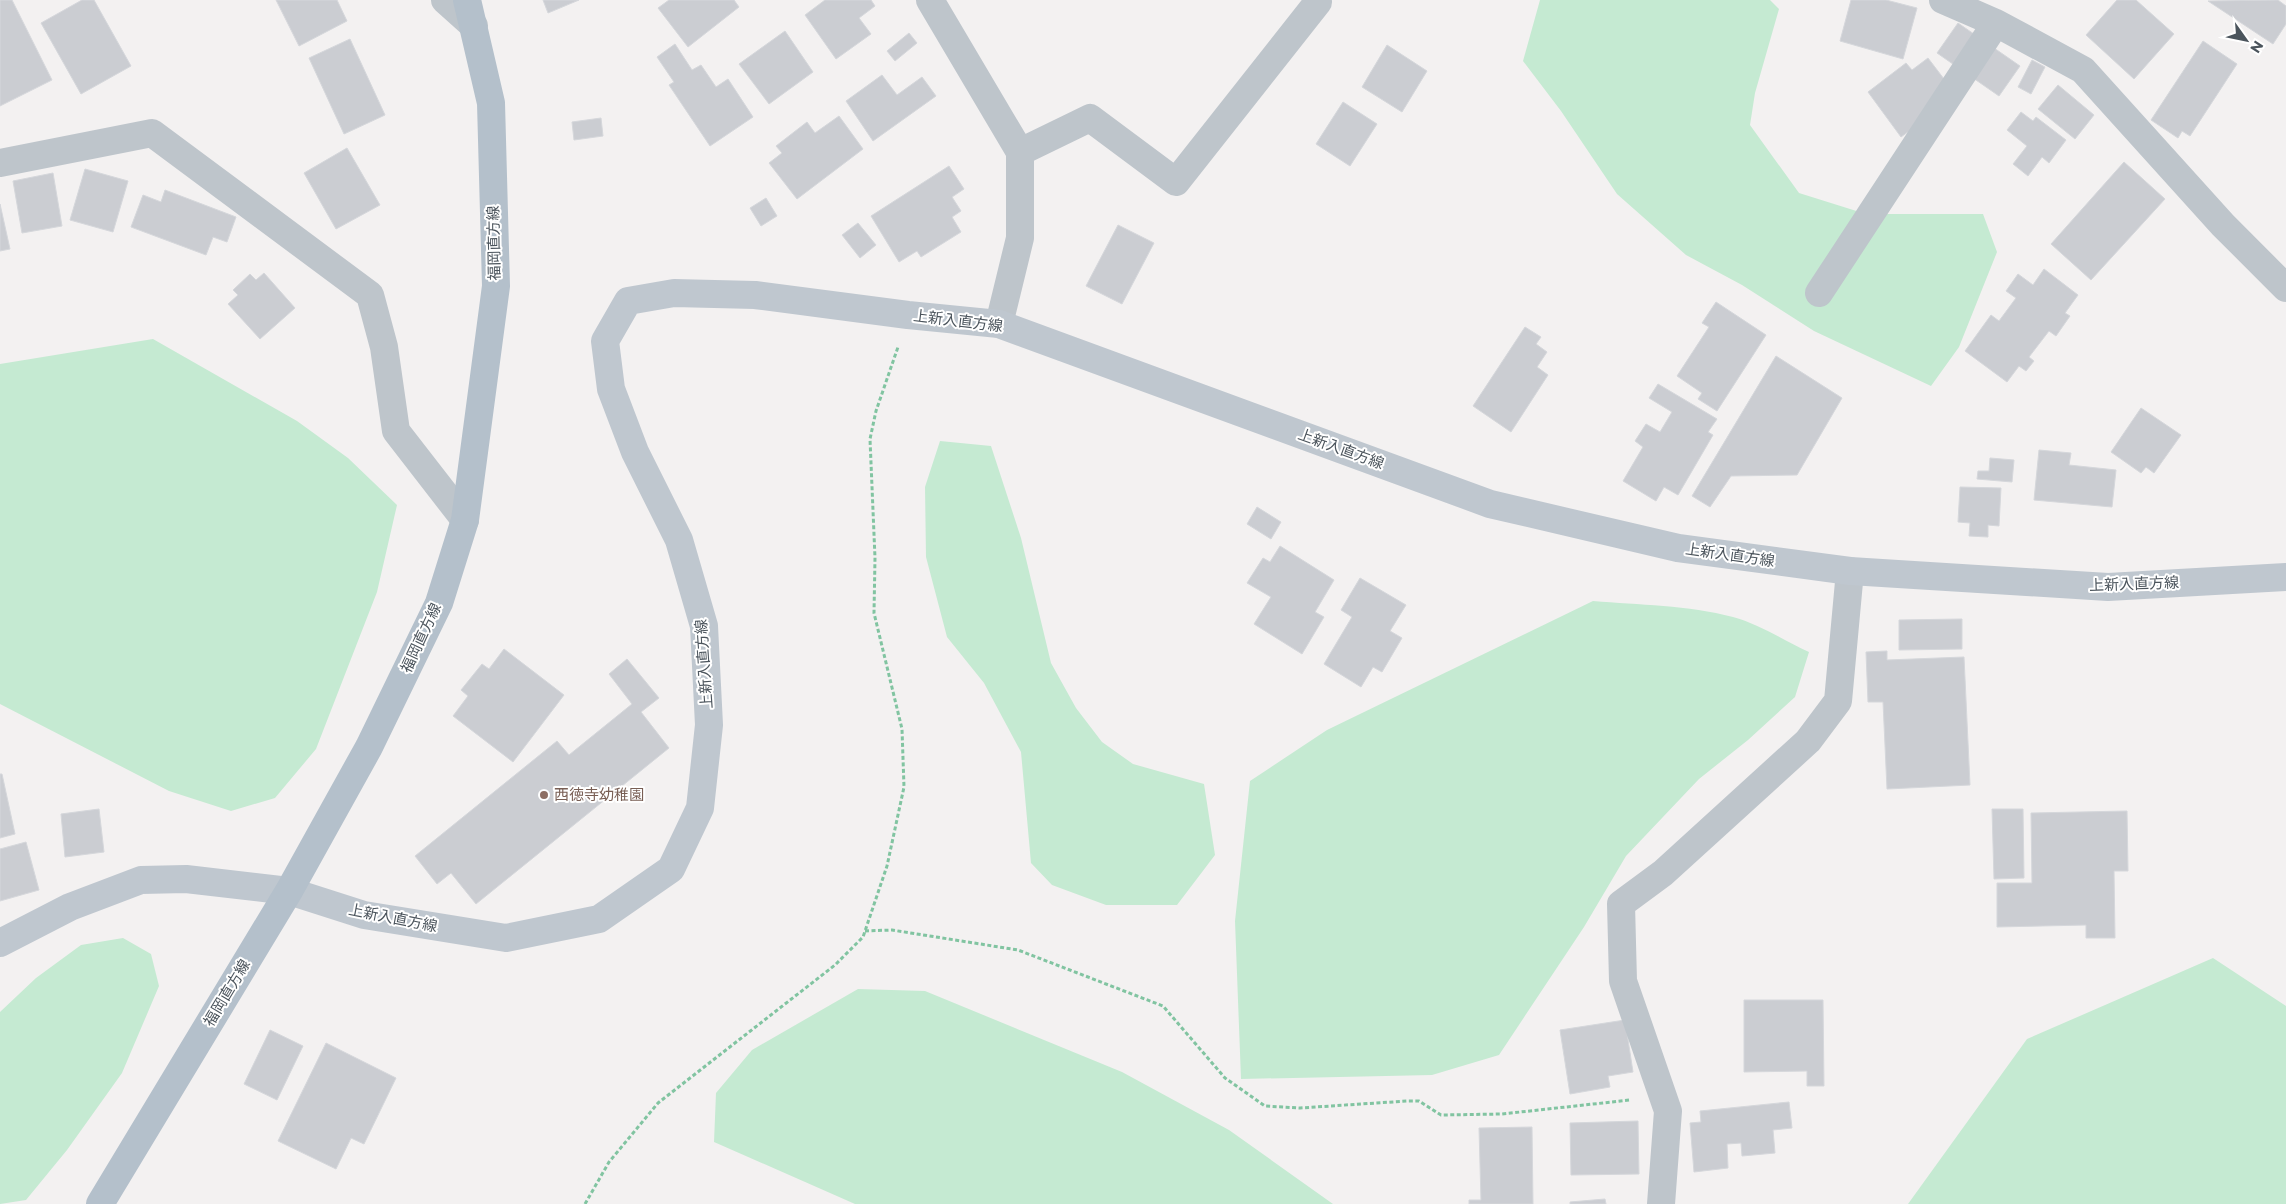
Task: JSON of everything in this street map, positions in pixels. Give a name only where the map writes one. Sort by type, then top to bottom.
[{"type":"main road","name":"福岡直方線","points":[[100,1204],[289,891],[369,747],[439,603],[465,520],[496,286],[491,104],[467,0]]},
{"type":"main road","name":"上新入直方線","points":[[289,891],[364,915],[506,938],[599,919],[671,869],[700,808],[709,725],[704,626],[679,540],[635,452],[611,389],[605,341],[628,301],[674,293],[755,295],[908,315],[999,324],[1490,504],[1678,548],[1850,571],[2108,587],[2286,577]]},
{"type":"main road","points":[[0,943],[70,907],[141,880],[186,879],[289,891]]},
{"type":"street","points":[[445,0],[474,26]]},
{"type":"street","points":[[930,0],[1020,152],[1020,238],[999,324]]},
{"type":"street","points":[[1943,0],[1996,23],[2083,70],[2224,225],[2286,288]]},
{"type":"street","points":[[1020,152],[1090,118],[1176,182],[1318,2]]},
{"type":"street","points":[[1819,293],[1996,23]]},
{"type":"street","points":[[0,163],[152,133],[370,295],[384,347],[396,431],[465,520]]},
{"type":"street","points":[[1660,1204],[1668,1111],[1623,981],[1620,904],[1663,873],[1808,741],[1838,701],[1850,571]]},
{"type":"path","points":[[585,1204],[610,1162],[658,1103],[835,964],[863,937],[887,866],[904,787],[902,730],[874,613],[875,558],[870,439],[876,411],[908,315]]},
{"type":"path","points":[[865,930],[892,930],[1018,950],[1162,1006],[1225,1078],[1264,1106],[1300,1108],[1407,1101],[1419,1102],[1441,1115],[1502,1114],[1663,1096]]},
{"type":"green space","points":[[1540,0],[1770,0],[1779,9],[1755,93],[1750,125],[1799,193],[1866,214],[1983,214],[1997,252],[1959,347],[1931,386],[1814,331],[1742,285],[1686,255],[1617,194],[1561,111],[1523,61]]},
{"type":"green space","points":[[153,339],[297,421],[348,458],[397,505],[377,592],[316,749],[275,798],[231,811],[169,791],[0,704],[0,364]]},
{"type":"green space","points":[[940,441],[991,446],[1021,538],[1051,663],[1076,708],[1102,742],[1133,764],[1204,784],[1215,855],[1177,905],[1106,905],[1052,885],[1031,863],[1021,752],[984,683],[947,637],[926,557],[925,487]]},
{"type":"green space","points":[[1593,601],[1699,610],[1733,617],[1762,628],[1809,652],[1795,697],[1748,740],[1699,779],[1626,856],[1584,927],[1499,1055],[1432,1075],[1241,1079],[1235,921],[1250,781],[1327,730]]},
{"type":"green space","points":[[123,938],[151,954],[159,986],[122,1073],[67,1150],[26,1200],[0,1204],[0,1012],[36,978],[81,945]]},
{"type":"green space","points":[[2213,958],[2286,1006],[2286,1204],[1908,1204],[2027,1039]]},
{"type":"green space","points":[[858,989],[925,991],[1122,1072],[1229,1130],[1333,1204],[855,1204],[714,1142],[716,1093],[752,1050]]},
{"type":"building","points":[[0,0],[12,0],[52,80],[0,106]]},
{"type":"building","points":[[82,0],[94,0],[131,66],[81,94],[41,23]]},
{"type":"building","points":[[276,0],[337,0],[347,21],[299,46]]},
{"type":"building","points":[[543,0],[579,0],[548,13]]},
{"type":"building","points":[[669,0],[734,0],[739,7],[688,47],[658,8]]},
{"type":"building","points":[[825,0],[871,0],[875,6],[859,18],[871,34],[836,59],[805,15]]},
{"type":"building","points":[[1851,0],[1886,0],[1917,8],[1903,59],[1840,41]]},
{"type":"building","points":[[2117,0],[2136,0],[2174,34],[2134,79],[2086,35]]},
{"type":"building","points":[[2278,0],[2286,6],[2286,24],[2273,44],[2208,1]]},
{"type":"building","points":[[1958,23],[2020,66],[1999,96],[1937,53]]},
{"type":"building","points":[[785,31],[813,72],[769,104],[739,64]]},
{"type":"building","points":[[909,33],[917,43],[895,61],[887,51]]},
{"type":"building","points":[[350,39],[385,115],[344,134],[309,58]]},
{"type":"building","points":[[2203,41],[2237,64],[2190,136],[2182,131],[2178,138],[2151,120]]},
{"type":"building","points":[[675,44],[692,70],[701,65],[716,87],[728,79],[753,117],[710,146],[669,85],[674,82],[657,57]]},
{"type":"building","points":[[1387,45],[1427,71],[1402,112],[1362,87]]},
{"type":"building","points":[[1928,58],[1957,96],[1901,137],[1868,92],[1906,63],[1912,70]]},
{"type":"building","points":[[2032,60],[2045,67],[2031,94],[2018,87]]},
{"type":"building","points":[[882,75],[897,95],[922,77],[936,96],[873,141],[846,101]]},
{"type":"building","points":[[2058,85],[2094,115],[2075,139],[2038,109]]},
{"type":"building","points":[[1343,102],[1377,124],[1350,166],[1316,144]]},
{"type":"building","points":[[2021,112],[2033,121],[2036,117],[2066,140],[2049,163],[2042,157],[2028,176],[2013,164],[2027,146],[2007,130]]},
{"type":"building","points":[[839,116],[863,149],[797,199],[769,163],[782,153],[776,146],[807,122],[815,133]]},
{"type":"building","points":[[601,118],[603,136],[574,140],[572,122]]},
{"type":"building","points":[[347,148],[380,205],[336,229],[304,173]]},
{"type":"building","points":[[2124,162],[2165,199],[2091,280],[2051,244]]},
{"type":"building","points":[[949,166],[964,189],[952,197],[961,211],[952,217],[961,232],[921,257],[917,251],[899,262],[871,216]]},
{"type":"building","points":[[85,169],[128,181],[113,232],[70,220]]},
{"type":"building","points":[[53,173],[62,226],[22,233],[13,181]]},
{"type":"building","points":[[165,190],[236,217],[227,242],[213,237],[206,255],[131,227],[143,195],[161,202]]},
{"type":"building","points":[[766,198],[777,216],[761,226],[750,208]]},
{"type":"building","points":[[0,204],[10,249],[0,251]]},
{"type":"building","points":[[858,223],[876,245],[860,258],[842,235]]},
{"type":"building","points":[[1118,225],[1154,243],[1122,304],[1086,286]]},
{"type":"building","points":[[2044,269],[2078,295],[2065,313],[2070,316],[2056,336],[2049,331],[2029,357],[2034,361],[2026,371],[2019,366],[2007,382],[1965,351],[1991,315],[1999,321],[2016,298],[2006,291],[2018,274],[2033,285]]},
{"type":"building","points":[[264,273],[295,308],[260,339],[228,304],[238,295],[233,290],[250,274],[256,280]]},
{"type":"building","points":[[1716,302],[1766,335],[1717,411],[1698,399],[1702,393],[1677,376],[1709,327],[1702,323]]},
{"type":"building","points":[[1525,327],[1541,337],[1536,344],[1547,352],[1537,367],[1548,375],[1511,432],[1473,406]]},
{"type":"building","points":[[1776,356],[1842,398],[1797,475],[1731,476],[1710,507],[1692,496]]},
{"type":"building","points":[[1658,384],[1717,419],[1708,432],[1713,435],[1678,495],[1664,487],[1656,501],[1623,481],[1643,447],[1635,441],[1646,424],[1660,432],[1672,412],[1649,398]]},
{"type":"building","points":[[2141,408],[2181,435],[2154,473],[2146,467],[2141,473],[2111,452]]},
{"type":"building","points":[[2039,450],[2071,453],[2069,465],[2116,470],[2112,507],[2034,500]]},
{"type":"building","points":[[1990,458],[2014,460],[2012,482],[1977,479],[1978,471],[1989,471]]},
{"type":"building","points":[[1960,487],[2001,488],[1999,526],[1988,525],[1988,537],[1969,536],[1970,523],[1958,522]]},
{"type":"building","points":[[1257,507],[1281,522],[1271,539],[1247,524]]},
{"type":"building","points":[[1280,546],[1334,580],[1315,612],[1324,617],[1302,654],[1254,624],[1271,597],[1247,583],[1263,558],[1270,562]]},
{"type":"building","points":[[1360,578],[1406,605],[1390,631],[1402,638],[1382,672],[1373,667],[1361,687],[1324,664],[1352,617],[1341,610]]},
{"type":"building","points":[[1962,619],[1962,649],[1899,650],[1899,620]]},
{"type":"building","points":[[504,649],[564,695],[513,762],[453,716],[468,696],[461,690],[482,664],[489,669]]},
{"type":"building","points":[[1887,651],[1887,660],[1964,657],[1970,785],[1887,789],[1883,702],[1868,702],[1866,652]]},
{"type":"building","points":[[627,659],[659,698],[641,712],[669,748],[476,904],[451,873],[437,884],[415,856],[557,741],[569,755],[632,704],[609,674]]},
{"type":"building","points":[[0,774],[2,774],[15,834],[0,838]]},
{"type":"building","points":[[99,809],[104,852],[65,857],[61,814]]},
{"type":"building","points":[[1992,809],[2023,809],[2024,878],[1994,879]]},
{"type":"building","points":[[2127,811],[2128,871],[2114,871],[2115,938],[2086,938],[2086,925],[1997,927],[1997,883],[2032,883],[2031,813]]},
{"type":"building","points":[[26,842],[39,890],[0,901],[0,849]]},
{"type":"building","points":[[1744,1000],[1823,1000],[1824,1086],[1807,1086],[1807,1071],[1744,1072]]},
{"type":"building","points":[[1625,1020],[1633,1072],[1608,1076],[1610,1087],[1570,1094],[1560,1030]]},
{"type":"building","points":[[270,1030],[303,1046],[277,1100],[244,1084]]},
{"type":"building","points":[[326,1043],[396,1078],[364,1144],[351,1138],[336,1169],[278,1141]]},
{"type":"building","points":[[1789,1102],[1792,1128],[1773,1130],[1775,1153],[1742,1156],[1741,1143],[1727,1144],[1728,1168],[1694,1172],[1690,1123],[1701,1122],[1700,1111]]},
{"type":"building","points":[[1638,1121],[1639,1174],[1571,1175],[1570,1123]]},
{"type":"building","points":[[1532,1127],[1533,1204],[1469,1204],[1469,1200],[1481,1200],[1479,1128]]},
{"type":"building","points":[[1605,1199],[1606,1204],[1570,1204],[1570,1202]]},
{"type":"place","name":"西徳寺幼稚園","points":[[544,795]]}]
